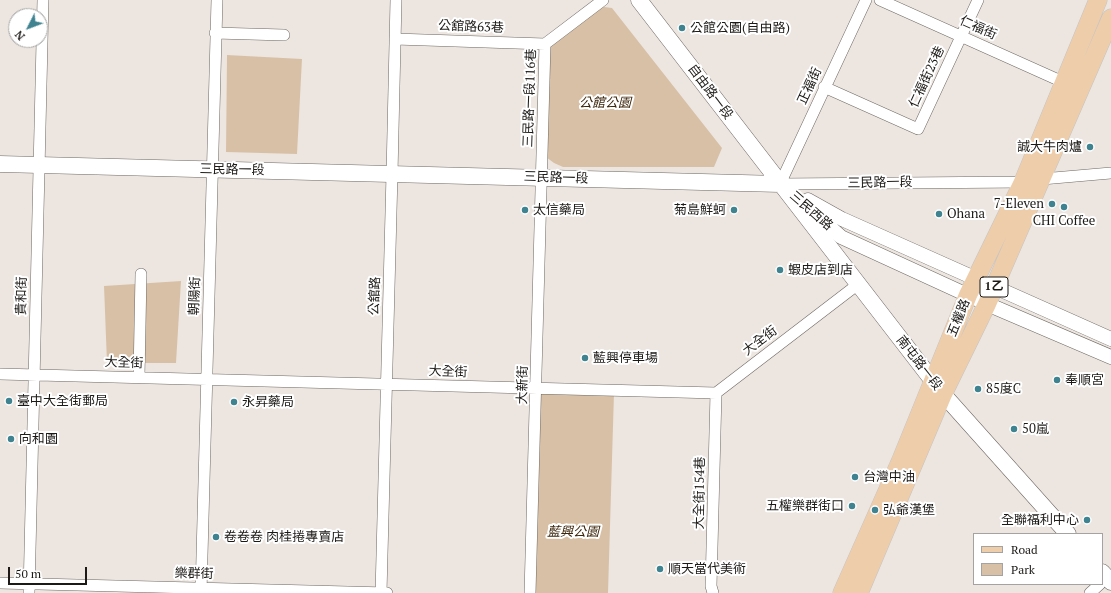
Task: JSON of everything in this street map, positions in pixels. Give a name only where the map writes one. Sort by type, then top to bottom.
[{"type":"main road","name":"自由路一段","points":[[639,0],[780,184]]},
{"type":"main road","name":"五權路","points":[[859,593],[938,388],[972,288],[1023,182],[1098,0]]},
{"type":"main road","name":"五權路","points":[[842,593],[901,460],[938,388],[987,304],[1111,18]]},
{"type":"main road","name":"三民路一段","points":[[0,164],[780,184]]},
{"type":"main road","name":"南屯路一段","points":[[780,184],[938,388],[1067,533]]},
{"type":"street","name":"貴和街","points":[[29,588],[43,0]]},
{"type":"street","name":"朝陽街","points":[[201,591],[217,0]]},
{"type":"street","name":"公舘路","points":[[381,593],[396,0]]},
{"type":"street","name":"三民路一段116巷","points":[[542,178],[545,44],[603,0]]},
{"type":"street","name":"正福街","points":[[780,184],[824,87],[866,0]]},
{"type":"street","name":"仁福街","points":[[880,0],[1063,82]]},
{"type":"street","name":"仁福街23巷","points":[[824,87],[918,129],[978,0]]},
{"type":"street","points":[[215,33],[284,35]]},
{"type":"street","name":"公舘路63巷","points":[[395,38],[545,44]]},
{"type":"street","name":"三民路一段","points":[[780,184],[1023,182],[1111,173]]},
{"type":"street","name":"大新街","points":[[530,593],[542,178]]},
{"type":"street","name":"三民西路","points":[[780,184],[842,219],[972,288],[987,304],[1111,357]]},
{"type":"street","points":[[138,377],[141,274]]},
{"type":"street","name":"大全街","points":[[0,374],[716,393],[857,285]]},
{"type":"street","name":"三民西路","points":[[972,288],[994,287],[1111,339]]},
{"type":"street","name":"大全街154巷","points":[[713,593],[711,586],[716,393]]},
{"type":"street","name":"樂群街","points":[[0,583],[29,588],[388,593]]},
{"type":"street","points":[[1090,593],[1098,585]]},
{"type":"green space","name":"公館公園","points":[[597,6],[612,8],[722,148],[714,167],[563,167],[546,157],[545,49]]},
{"type":"green space","points":[[227,55],[302,59],[297,154],[226,152]]},
{"type":"green space","points":[[181,281],[176,363],[107,363],[104,286]]},
{"type":"green space","name":"藍興公園","points":[[541,392],[614,393],[608,593],[533,593]]},
{"type":"place","name":"公館公園(自由路)","points":[[682,28]]},
{"type":"place","name":"誠大牛肉爐","points":[[1090,147]]},
{"type":"place","name":"7-Eleven","points":[[1052,204]]},
{"type":"place","name":"CHI Coffee","points":[[1064,207]]},
{"type":"place","name":"太信藥局","points":[[525,210]]},
{"type":"place","name":"菊島鮮蚵","points":[[734,210]]},
{"type":"place","name":"Ohana","points":[[939,214]]},
{"type":"place","name":"蝦皮店到店","points":[[780,270]]},
{"type":"place","name":"藍興停車場","points":[[585,358]]},
{"type":"place","name":"奉順宮","points":[[1057,380]]},
{"type":"place","name":"85度C","points":[[978,389]]},
{"type":"place","name":"臺中大全街郵局","points":[[9,401]]},
{"type":"place","name":"永昇藥局","points":[[234,402]]},
{"type":"place","name":"50嵐","points":[[1014,429]]},
{"type":"place","name":"向和園","points":[[11,439]]},
{"type":"place","name":"台灣中油","points":[[855,477]]},
{"type":"place","name":"五權樂群街口","points":[[852,506]]},
{"type":"place","name":"弘爺漢堡","points":[[875,510]]},
{"type":"place","name":"全聯福利中心","points":[[1087,520]]},
{"type":"place","name":"卷卷卷 肉桂捲專賣店","points":[[216,537]]},
{"type":"place","name":"順天當代美術","points":[[660,569]]}]
